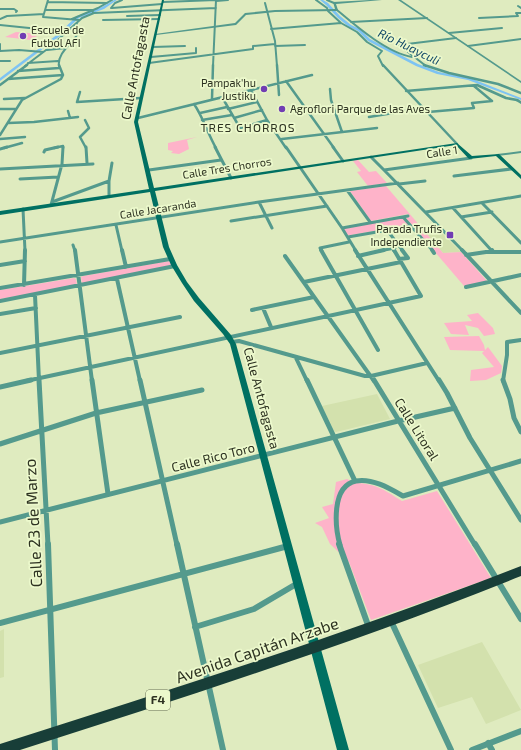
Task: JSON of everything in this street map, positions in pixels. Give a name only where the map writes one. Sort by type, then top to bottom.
[{"type":"highway","name":"Avenida Capitán Arzabe","points":[[0,750],[208,684],[315,648],[370,629],[521,571]]},
{"type":"main road","name":"Calle Antofagasta","points":[[161,8],[136,122],[166,247],[170,259],[204,310],[230,339],[264,456],[343,750]]},
{"type":"main road","name":"Calle Tres Chorros","points":[[0,213],[51,204],[458,144]]},
{"type":"main road","points":[[458,144],[471,158]]},
{"type":"main road","points":[[496,155],[521,182]]},
{"type":"main road","name":"Calle 1","points":[[471,158],[496,155]]},
{"type":"main road","points":[[509,169],[521,178]]},
{"type":"street","points":[[43,18],[76,19],[83,17],[112,0]]},
{"type":"street","points":[[112,8],[115,3],[122,0]]},
{"type":"street","points":[[127,16],[189,0],[228,0]]},
{"type":"street","points":[[189,0],[190,7]]},
{"type":"street","points":[[212,99],[216,0]]},
{"type":"street","points":[[316,0],[327,8],[328,11],[341,23],[358,32],[367,42],[382,51],[378,56],[383,66],[458,144]]},
{"type":"street","points":[[327,0],[334,2],[381,0]]},
{"type":"street","points":[[399,0],[521,82]]},
{"type":"street","points":[[41,23],[48,1],[107,2]]},
{"type":"street","points":[[334,2],[336,10]]},
{"type":"street","points":[[126,20],[131,3]]},
{"type":"street","points":[[265,3],[275,45],[279,95]]},
{"type":"street","points":[[105,12],[112,8],[130,6],[161,8],[216,8]]},
{"type":"street","points":[[46,10],[128,12],[161,8]]},
{"type":"street","points":[[103,20],[126,20],[161,8]]},
{"type":"street","points":[[1,14],[1,9],[14,9],[17,11],[16,12]]},
{"type":"street","points":[[156,34],[236,24],[245,14],[336,10],[343,14],[345,19],[371,37],[408,57],[412,57]]},
{"type":"street","points":[[76,19],[93,11]]},
{"type":"street","points":[[479,18],[518,16],[516,13],[521,13]]},
{"type":"street","points":[[0,19],[8,16],[44,14]]},
{"type":"street","points":[[351,22],[427,18]]},
{"type":"street","points":[[63,75],[59,68],[58,61],[66,48],[77,35],[76,19]]},
{"type":"street","points":[[271,29],[341,23]]},
{"type":"street","points":[[0,31],[2,25],[39,29],[68,28],[77,24]]},
{"type":"street","points":[[0,85],[52,45],[68,28]]},
{"type":"street","points":[[449,33],[502,28]]},
{"type":"street","points":[[468,46],[521,37]]},
{"type":"street","points":[[456,38],[399,45],[412,57],[426,66],[470,77],[521,93]]},
{"type":"street","points":[[0,44],[0,50],[44,51],[66,48]]},
{"type":"street","points":[[150,60],[251,50],[253,49],[253,46],[305,45]]},
{"type":"street","points":[[153,47],[185,46]]},
{"type":"street","points":[[150,60],[196,53],[196,48]]},
{"type":"street","points":[[0,61],[10,61]]},
{"type":"street","points":[[28,63],[58,61]]},
{"type":"street","points":[[18,71],[59,68]]},
{"type":"street","points":[[8,79],[63,75]]},
{"type":"street","points":[[0,135],[15,109],[25,98],[56,82],[63,75]]},
{"type":"street","points":[[138,118],[312,75]]},
{"type":"street","points":[[286,81],[343,161]]},
{"type":"street","points":[[406,91],[475,86],[506,98],[520,101]]},
{"type":"street","points":[[428,112],[474,108],[472,103],[492,101],[475,86]]},
{"type":"street","points":[[330,89],[331,100],[342,132]]},
{"type":"street","points":[[251,90],[267,120],[282,139],[342,228],[358,256],[447,393],[470,438],[521,520]]},
{"type":"street","points":[[80,92],[77,102],[141,98]]},
{"type":"street","points":[[222,97],[240,128],[267,120]]},
{"type":"street","points":[[4,99],[25,98]]},
{"type":"street","points":[[200,113],[257,102]]},
{"type":"street","points":[[194,104],[200,113],[221,160],[231,178]]},
{"type":"street","points":[[369,117],[423,108]]},
{"type":"street","points":[[0,109],[15,109]]},
{"type":"street","points":[[234,118],[262,110]]},
{"type":"street","points":[[68,111],[70,118]]},
{"type":"street","points":[[202,120],[231,114]]},
{"type":"street","points":[[8,123],[34,122],[78,117]]},
{"type":"street","points":[[85,120],[89,128],[80,137],[86,147],[87,163]]},
{"type":"street","points":[[282,139],[377,128]]},
{"type":"street","points":[[0,139],[25,136]]},
{"type":"street","points":[[0,149],[22,143]]},
{"type":"street","points":[[44,152],[45,150],[63,146],[62,164],[51,204]]},
{"type":"street","name":"Calle 1","points":[[496,155],[521,152]]},
{"type":"street","points":[[371,157],[426,212],[521,313]]},
{"type":"street","name":"Calle 1","points":[[384,170],[471,158]]},
{"type":"street","points":[[148,170],[221,160]]},
{"type":"street","points":[[109,196],[109,181],[112,163]]},
{"type":"street","points":[[0,169],[62,164],[93,164]]},
{"type":"street","points":[[454,176],[509,169]]},
{"type":"street","points":[[20,179],[58,177]]},
{"type":"street","points":[[51,204],[109,181]]},
{"type":"street","name":"Calle Jacaranda","points":[[0,242],[259,202],[425,181]]},
{"type":"street","points":[[347,190],[370,222]]},
{"type":"street","points":[[426,212],[521,196]]},
{"type":"street","points":[[259,202],[272,228]]},
{"type":"street","points":[[482,203],[521,243]]},
{"type":"street","points":[[230,221],[327,206]]},
{"type":"street","points":[[453,208],[493,252]]},
{"type":"street","points":[[23,209],[25,239],[24,285]]},
{"type":"street","points":[[461,218],[492,212]]},
{"type":"street","points":[[342,228],[408,216]]},
{"type":"street","points":[[403,217],[434,253]]},
{"type":"street","points":[[116,225],[126,267]]},
{"type":"street","points":[[378,350],[320,248],[388,230],[411,226]]},
{"type":"street","points":[[304,282],[367,270],[408,258],[388,230]]},
{"type":"street","points":[[73,245],[76,248],[90,368],[108,494]]},
{"type":"street","points":[[358,256],[401,248]]},
{"type":"street","points":[[0,387],[135,357],[230,339],[271,327],[421,296],[393,249]]},
{"type":"street","points":[[466,255],[493,252],[521,252]]},
{"type":"street","name":"Calle Litoral","points":[[285,256],[371,376],[521,619]]},
{"type":"street","points":[[0,288],[79,276],[170,259]]},
{"type":"street","points":[[0,265],[25,261]]},
{"type":"street","points":[[0,301],[117,279],[175,266]]},
{"type":"street","points":[[466,287],[521,275]]},
{"type":"street","points":[[117,279],[223,750]]},
{"type":"street","name":"Calle 23 de Marzo","points":[[35,295],[55,750]]},
{"type":"street","points":[[252,310],[314,297]]},
{"type":"street","points":[[0,314],[36,308]]},
{"type":"street","points":[[263,308],[271,327]]},
{"type":"street","points":[[0,353],[180,317]]},
{"type":"street","points":[[230,339],[365,376],[371,376],[427,363]]},
{"type":"street","points":[[521,340],[507,342],[507,355],[503,380],[510,399],[514,418],[521,432]]},
{"type":"street","points":[[296,358],[333,438],[355,481]]},
{"type":"street","points":[[0,444],[96,413],[202,390]]},
{"type":"street","name":"Calle Rico Toro","points":[[0,522],[398,421],[455,408]]},
{"type":"street","points":[[370,629],[352,583],[338,538],[337,505],[341,489],[347,484],[355,481],[381,484],[403,496],[521,461]]},
{"type":"street","points":[[0,623],[288,546]]},
{"type":"street","points":[[195,627],[254,609],[298,583]]},
{"type":"street","points":[[391,621],[451,750]]},
{"type":"street","points":[[472,750],[490,747],[521,731]]},
{"type":"shaded area","name":"Escuela de Futbol AFI","points":[[16,32],[40,34],[31,40],[5,37]]},
{"type":"shaded area","points":[[197,137],[187,140],[189,149],[179,154],[171,153],[173,151],[168,150],[168,143]]},
{"type":"shaded area","points":[[358,160],[369,172],[376,171],[387,183],[368,186],[357,172],[361,171],[353,161]]},
{"type":"shaded area","points":[[386,186],[443,253],[461,252],[487,281],[464,286],[406,218],[410,217],[408,214],[371,221],[350,191]]},
{"type":"shaded area","points":[[402,218],[408,225],[351,235],[348,235],[344,230],[345,228]]},
{"type":"shaded area","points":[[441,232],[461,252],[443,253],[427,234]]},
{"type":"shaded area","points":[[169,261],[172,265],[82,284],[81,277],[83,276]]},
{"type":"shaded area","points":[[74,278],[76,279],[77,285],[75,286],[0,299],[0,290]]},
{"type":"shaded area","points":[[478,313],[493,328],[495,334],[484,336],[478,328],[465,325],[469,335],[451,334],[444,323],[472,321],[467,315]]},
{"type":"shaded area","points":[[479,336],[485,350],[488,347],[502,366],[501,373],[486,380],[470,381],[471,370],[494,367],[482,353],[484,351],[450,350],[444,337]]},
{"type":"shaded area","points":[[377,394],[390,419],[336,432],[334,431],[322,406]]},
{"type":"shaded area","points":[[347,479],[380,488],[402,501],[437,491],[491,578],[371,620],[349,562],[330,544],[322,527],[315,523],[329,518],[322,507],[333,504],[336,482]]},
{"type":"shaded area","points":[[4,629],[4,677],[0,678],[0,631]]},
{"type":"shaded area","points":[[482,642],[521,710],[486,724],[472,697],[438,708],[418,665]]},
{"type":"waterway","points":[[0,80],[59,35],[78,17],[103,8],[116,0]]},
{"type":"waterway","name":"Río Huayculi","points":[[321,0],[327,4],[339,17],[350,26],[359,30],[369,40],[417,65],[438,73],[469,79],[521,99]]},
{"type":"place","name":"Escuela de Futbol AFI","points":[[23,36]]},
{"type":"place","name":"Pampak'hu Justiku","points":[[264,89]]},
{"type":"place","name":"Agroflori Parque de las Aves","points":[[282,109]]},
{"type":"place","name":"Parada Trufis Independiente","points":[[450,235]]},
{"type":"district","name":"TRES CHORROS","points":[[248,128]]}]
